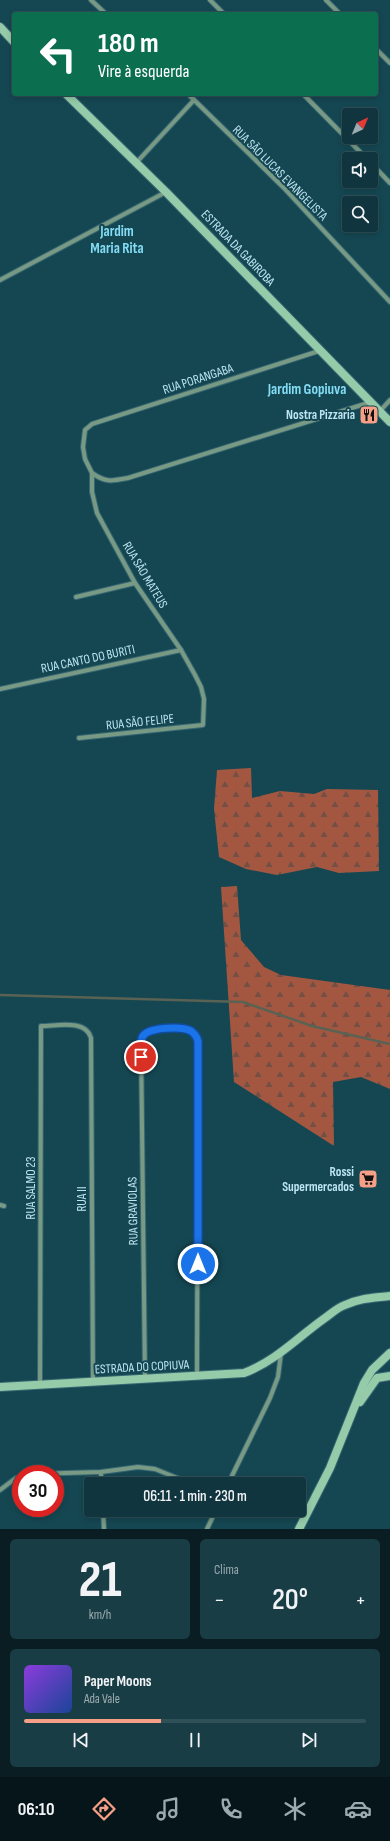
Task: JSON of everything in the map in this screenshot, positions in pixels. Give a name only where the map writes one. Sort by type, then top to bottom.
[{"type":"street","points":[[91,0],[104,12]]},
{"type":"street","points":[[210,0],[222,12]]},
{"type":"street","points":[[326,0],[338,12]]},
{"type":"street","points":[[0,27],[12,40]]},
{"type":"street","points":[[378,51],[390,63]]},
{"type":"street","name":"ESTRADA DA GABIROBA","points":[[68,96],[166,192],[390,422]]},
{"type":"street","name":"RUA SÃO LUCAS EVANGELISTA","points":[[190,96],[283,187],[390,302]]},
{"type":"street","points":[[305,96],[360,152]]},
{"type":"street","points":[[136,163],[194,100]]},
{"type":"street","points":[[378,170],[390,183]]},
{"type":"street","points":[[0,280],[166,192]]},
{"type":"street","name":"RUA PORANGABA","points":[[85,430],[92,424],[320,350]]},
{"type":"street","points":[[380,411],[390,400]]},
{"type":"street","points":[[92,473],[103,480],[113,481],[128,478],[371,402]]},
{"type":"street","name":"RUA SÃO MATEUS","points":[[85,430],[85,459],[92,473],[92,492],[97,513],[135,583],[181,650],[201,688],[204,699],[203,725]]},
{"type":"street","points":[[76,597],[135,583]]},
{"type":"street","name":"RUA CANTO DO BURITI","points":[[0,689],[181,650]]},
{"type":"street","name":"RUA SÃO FELIPE","points":[[79,738],[203,725]]},
{"type":"street","name":"RUA II","points":[[77,1025],[86,1028],[91,1038],[93,1382]]},
{"type":"street","name":"RUA SALMO 23","points":[[40,1385],[41,1026],[77,1025]]},
{"type":"street","name":"RUA GRAVIOLAS","points":[[145,1379],[141,1042],[144,1034],[162,1028],[190,1030],[196,1034],[198,1041],[198,1376]]},
{"type":"street","name":"ESTRADA DO COPIUVA","points":[[0,1387],[244,1373],[259,1367],[281,1353],[344,1305],[363,1298],[390,1296]]},
{"type":"street","points":[[231,1477],[270,1398],[278,1377],[281,1353]]},
{"type":"street","points":[[299,1529],[330,1468],[362,1388],[372,1370],[390,1354]]},
{"type":"street","points":[[352,1412],[377,1378],[390,1376]]},
{"type":"street","points":[[64,1473],[101,1472],[138,1467],[155,1469],[175,1477]]},
{"type":"street","points":[[101,1472],[101,1477]]},
{"type":"street","points":[[0,1490],[12,1481]]},
{"type":"street","points":[[103,1517],[104,1529]]},
{"type":"street","points":[[207,1529],[213,1517]]},
{"type":"green space","points":[[251,768],[252,798],[280,791],[314,794],[327,789],[378,790],[379,871],[339,873],[317,867],[277,875],[246,869],[219,857],[214,809],[217,770]]},
{"type":"green space","points":[[237,886],[241,940],[264,967],[281,975],[390,990],[390,1089],[361,1077],[333,1082],[334,1146],[234,1082],[221,887]]},
{"type":"waterway","points":[[0,995],[243,1002],[312,1026],[390,1044]]},
{"type":"place","name":"Nostra Pizzaria","points":[[369,415]]},
{"type":"place","name":"Rossi Supermercados","points":[[368,1179]]},
{"type":"district","name":"Jardim Maria Rita","points":[[117,240]]},
{"type":"district","name":"Jardim Gopiuva","points":[[307,389]]},
{"type":"route","points":[[141,1057],[141,1042],[144,1034],[162,1028],[178,1028],[190,1030],[196,1034],[198,1041],[198,1264]]}]
